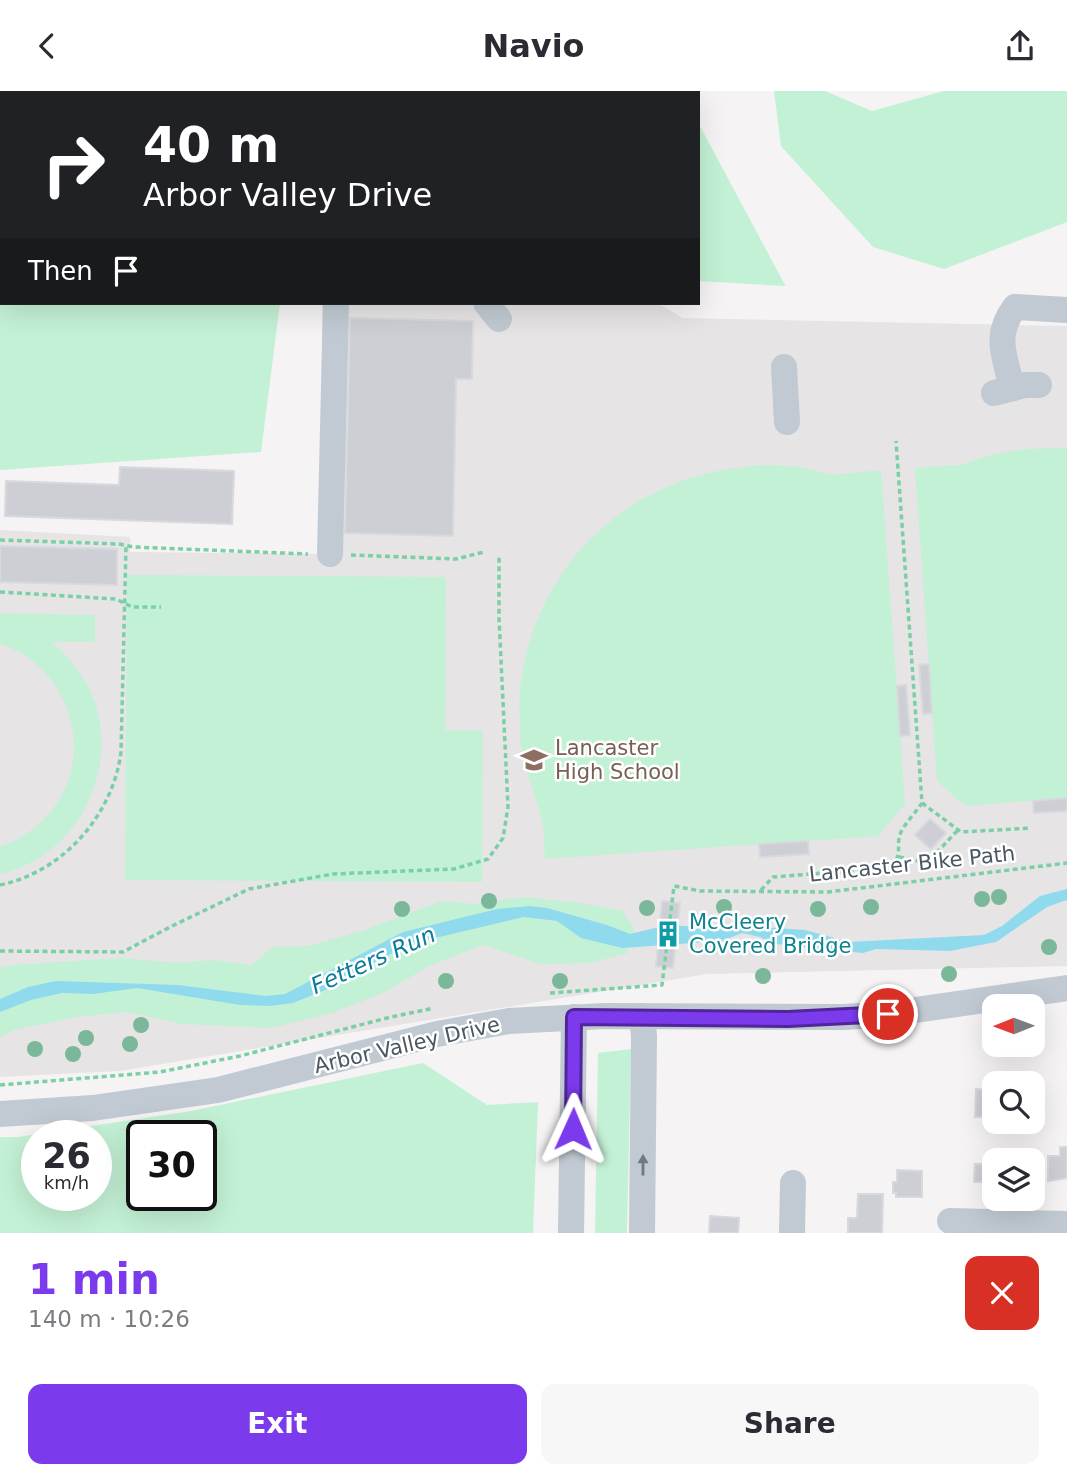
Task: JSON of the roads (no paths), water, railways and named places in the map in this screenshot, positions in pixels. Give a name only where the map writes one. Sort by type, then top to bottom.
[{"type":"street","points":[[330,554],[336,305]]},
{"type":"street","points":[[1039,385],[1003,391],[991,336],[1015,307],[1067,310]]},
{"type":"street","points":[[784,367],[787,422]]},
{"type":"street","name":"Arbor Valley Drive","points":[[0,1114],[93,1108],[218,1090],[437,1034],[509,1021],[642,1016],[844,1017],[888,1014],[1067,988]]},
{"type":"street","points":[[642,1016],[642,1233]]},
{"type":"street","points":[[571,1233],[574,1017]]},
{"type":"street","points":[[792,1233],[793,1183]]},
{"type":"street","points":[[948,1218],[1067,1224]]},
{"type":"water","name":"Fetters Run","points":[[1067,889],[1067,900],[1047,907],[996,942],[950,951],[876,949],[863,953],[776,944],[742,933],[722,941],[622,948],[581,938],[557,921],[524,917],[414,943],[380,959],[345,982],[293,1003],[270,1006],[240,1005],[137,988],[93,994],[62,993],[31,1000],[0,1012],[0,999],[28,987],[56,981],[178,985],[265,996],[285,994],[403,932],[497,909],[530,906],[547,908],[630,934],[667,925],[719,928],[747,926],[805,930],[849,942],[984,935],[1002,926],[1040,896]]},
{"type":"place","name":"Lancaster High School","points":[[534,760]]},
{"type":"place","name":"McCleery Covered Bridge","points":[[668,934]]}]
